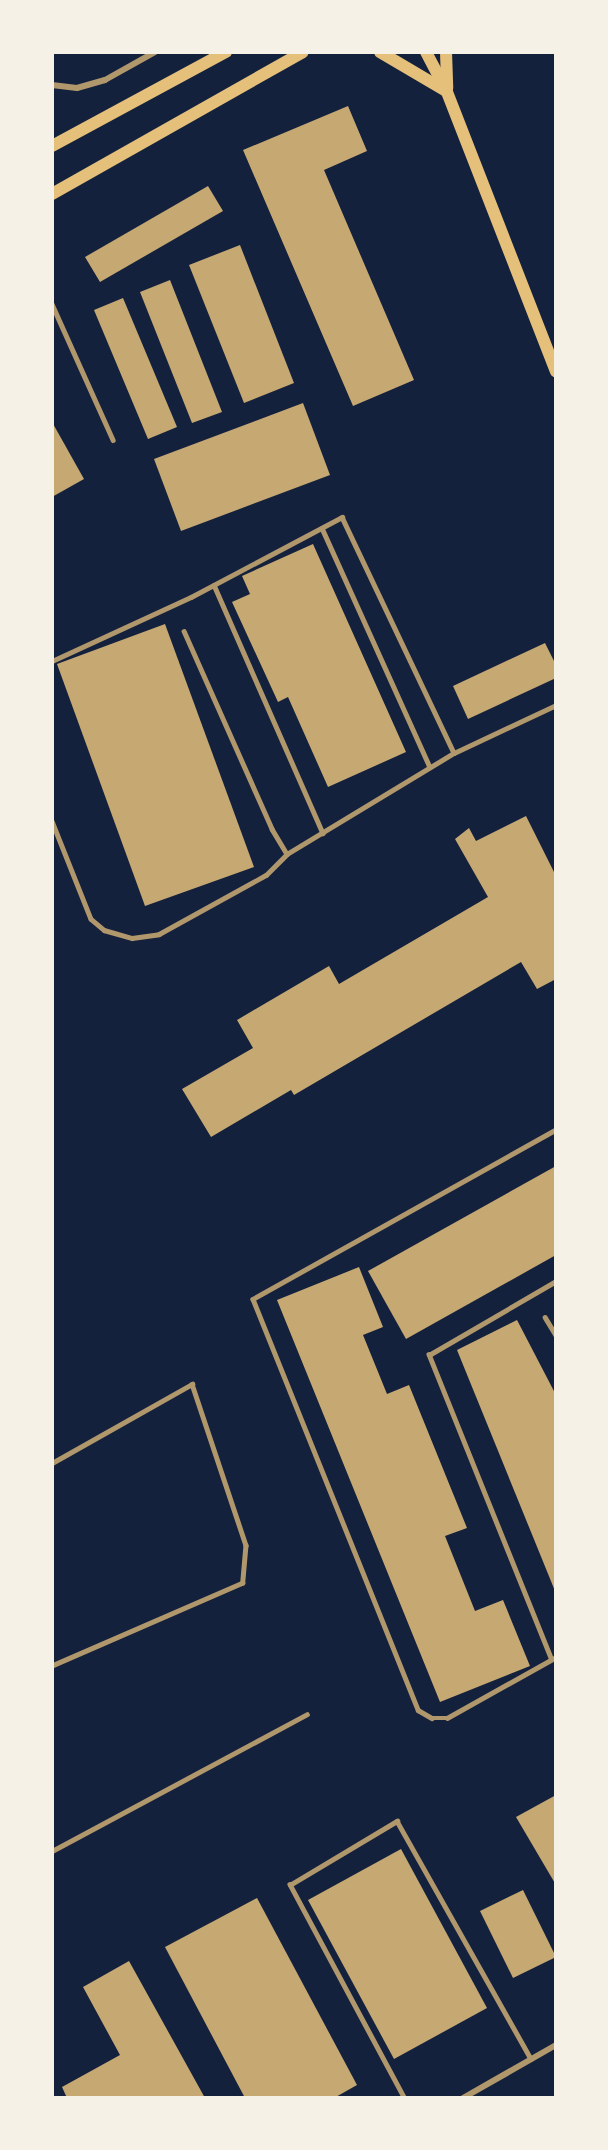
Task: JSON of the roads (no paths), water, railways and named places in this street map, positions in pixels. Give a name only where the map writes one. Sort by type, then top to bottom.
[{"type":"main road","points":[[52,146],[226,52]]},
{"type":"main road","points":[[52,194],[303,52]]},
{"type":"main road","points":[[380,52],[447,92]]},
{"type":"main road","points":[[426,52],[447,92],[555,372]]},
{"type":"main road","points":[[446,52],[447,92]]},
{"type":"street","points":[[52,85],[77,88],[105,80],[155,52]]},
{"type":"street","points":[[463,2097],[555,2046]]},
{"type":"lane","points":[[52,304],[113,440]]},
{"type":"lane","points":[[52,661],[214,585],[342,517],[454,753]]},
{"type":"lane","points":[[322,528],[430,767]]},
{"type":"lane","points":[[214,585],[323,833]]},
{"type":"lane","points":[[184,631],[272,829],[287,854]]},
{"type":"lane","points":[[52,821],[91,919],[104,930],[132,938],[159,934],[266,875],[287,854],[454,753],[555,705]]},
{"type":"lane","points":[[555,1130],[253,1299],[418,1710],[432,1718],[447,1718],[554,1658],[429,1355],[555,1281]]},
{"type":"lane","points":[[545,1317],[555,1335]]},
{"type":"lane","points":[[52,1462],[192,1384],[246,1545],[243,1583],[52,1666]]},
{"type":"lane","points":[[52,1851],[307,1714]]},
{"type":"lane","points":[[404,2097],[290,1885],[397,1821],[531,2059]]}]
